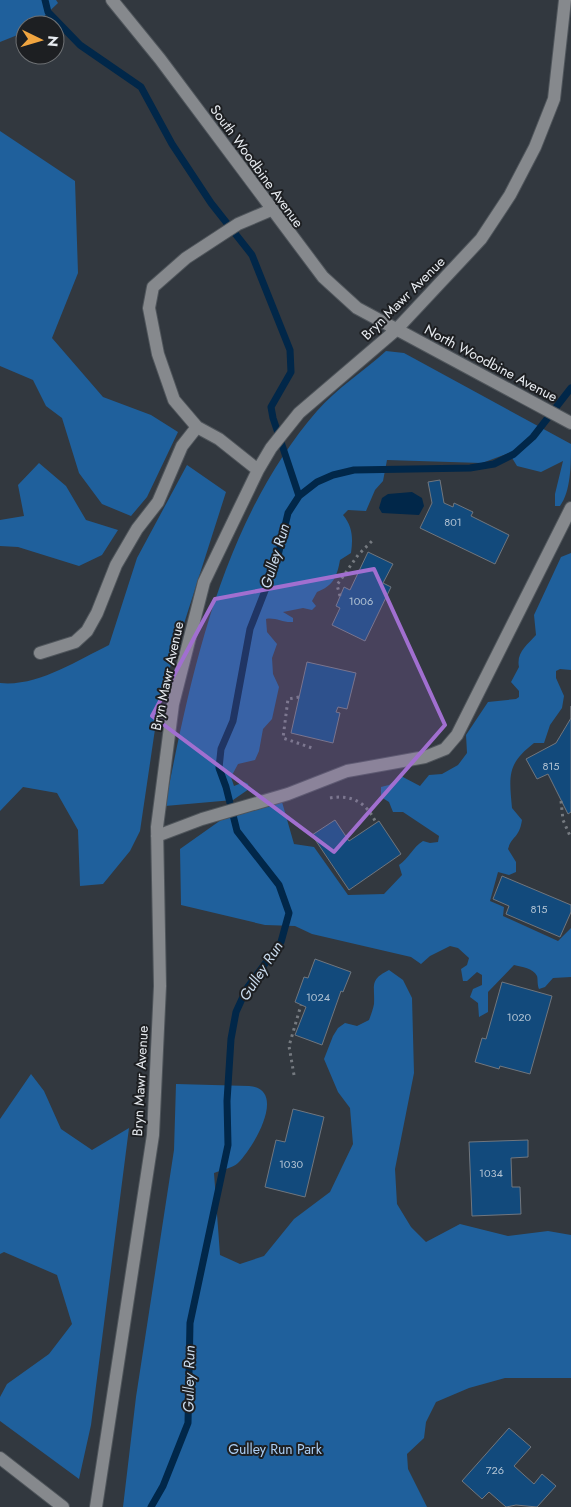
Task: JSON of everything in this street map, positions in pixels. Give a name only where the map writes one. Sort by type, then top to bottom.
[{"type":"street","name":"South Woodbine Avenue","points":[[112,0],[160,60],[323,277],[358,308],[396,330]]},
{"type":"street","name":"Bryn Mawr Avenue","points":[[96,1507],[153,1135],[160,986],[157,836],[173,704],[204,582],[258,470],[271,448],[299,413],[396,330],[481,239],[510,196],[535,147],[554,99],[566,0]]},
{"type":"street","points":[[258,470],[220,440],[198,427],[174,400],[158,354],[149,308],[152,287],[186,258],[238,224],[271,210]]},
{"type":"street","name":"North Woodbine Avenue","points":[[396,330],[571,423]]},
{"type":"street","points":[[40,653],[75,642],[87,631],[97,613],[116,566],[137,529],[158,502],[182,446],[198,427]]},
{"type":"street","points":[[157,836],[218,814],[288,794],[347,770],[425,757],[445,749],[457,735],[571,508]]},
{"type":"street","points":[[0,1458],[63,1507]]},
{"type":"path","points":[[340,596],[337,585],[358,554],[373,540]]},
{"type":"path","points":[[299,697],[288,699],[283,738],[312,748]]},
{"type":"path","points":[[322,799],[343,797],[363,803],[376,823]]},
{"type":"path","points":[[561,801],[563,820],[571,838]]},
{"type":"path","points":[[294,1074],[289,1046],[301,1005]]},
{"type":"highlighted area","points":[[374,569],[445,725],[334,852],[152,716],[215,599]]},
{"type":"green space","points":[[0,0],[56,0],[58,3],[45,15],[15,15],[15,36],[0,42]]},
{"type":"green space","points":[[0,131],[75,181],[78,273],[52,338],[103,397],[151,415],[178,432],[147,497],[131,516],[102,504],[79,473],[62,418],[46,406],[33,380],[0,366]]},
{"type":"green space","points":[[386,351],[404,353],[571,444],[570,477],[564,500],[560,506],[555,506],[555,494],[563,461],[541,472],[517,466],[509,453],[482,463],[387,460],[383,481],[375,490],[366,511],[348,510],[343,515],[352,533],[351,553],[340,560],[336,576],[331,584],[317,592],[312,601],[316,606],[312,610],[303,608],[283,612],[293,618],[293,622],[266,619],[267,632],[277,644],[272,658],[273,674],[279,687],[272,719],[263,729],[259,751],[255,760],[238,764],[231,777],[234,786],[244,782],[248,784],[249,789],[233,800],[165,806],[175,754],[200,650],[216,598],[235,548],[257,499],[285,454],[317,411],[333,395]]},
{"type":"green space","points":[[39,463],[66,486],[86,520],[118,530],[102,555],[79,566],[18,547],[0,546],[0,520],[24,516],[18,485]]},
{"type":"green space","points":[[187,465],[226,492],[159,702],[140,831],[130,851],[103,884],[80,886],[78,830],[57,793],[23,787],[0,811],[0,683],[28,681],[42,677],[56,672],[109,645],[137,558]]},
{"type":"green space","points":[[571,553],[571,670],[560,669],[556,671],[556,678],[564,696],[562,708],[550,725],[544,743],[534,743],[525,750],[514,764],[510,787],[512,808],[522,820],[519,831],[511,841],[508,849],[516,862],[516,872],[509,875],[498,872],[490,901],[504,907],[503,916],[558,941],[571,928],[571,977],[553,978],[545,987],[539,989],[537,976],[533,971],[514,965],[488,992],[488,1012],[479,1017],[478,1003],[470,997],[473,989],[482,985],[482,975],[477,972],[467,981],[463,981],[461,969],[467,965],[469,958],[458,948],[450,946],[430,956],[421,964],[411,957],[312,934],[295,926],[265,925],[181,905],[180,849],[221,820],[282,802],[294,844],[314,847],[348,895],[384,894],[402,875],[399,865],[416,846],[423,841],[430,843],[438,842],[439,836],[403,812],[393,812],[389,802],[381,797],[381,787],[389,785],[401,776],[420,786],[429,775],[442,774],[458,765],[467,753],[466,735],[488,702],[519,697],[519,691],[511,682],[519,667],[518,662],[521,653],[536,635],[534,615],[561,557]]},
{"type":"green space","name":"Gulley Run Park","points":[[389,970],[403,980],[412,998],[414,1073],[395,1169],[397,1204],[411,1227],[426,1242],[460,1224],[508,1236],[548,1231],[571,1235],[571,1378],[505,1378],[469,1388],[436,1402],[426,1422],[424,1438],[407,1454],[408,1469],[427,1507],[123,1507],[136,1397],[174,1150],[176,1084],[249,1086],[260,1090],[266,1097],[267,1107],[264,1120],[252,1145],[236,1165],[214,1173],[220,1255],[240,1264],[264,1256],[294,1219],[330,1192],[353,1144],[350,1108],[338,1092],[324,1059],[338,1028],[345,1023],[357,1026],[369,1020],[374,1004],[374,984],[378,977]]},
{"type":"green space","points":[[31,1074],[44,1091],[61,1129],[92,1150],[129,1128],[91,1425],[79,1479],[0,1421],[0,1397],[7,1384],[49,1354],[72,1324],[57,1275],[4,1252],[0,1254],[0,1119]]},
{"type":"shaded area","points":[[412,492],[422,498],[424,506],[419,515],[382,513],[379,508],[382,498],[388,494]]},
{"type":"building","points":[[440,480],[444,503],[453,507],[454,503],[473,512],[471,516],[509,535],[495,564],[420,528],[432,503],[428,482]]},
{"type":"building","points":[[368,552],[393,564],[383,583],[391,587],[365,641],[332,625],[340,608],[336,606],[344,587],[350,590]]},
{"type":"building","points":[[307,662],[356,673],[347,709],[338,707],[336,712],[340,713],[333,743],[291,733]]},
{"type":"building","points":[[571,718],[571,812],[568,814],[548,774],[537,779],[526,759],[556,743]]},
{"type":"building","points":[[335,820],[349,841],[379,821],[401,854],[349,890],[312,835]]},
{"type":"building","points":[[502,876],[571,905],[571,912],[560,937],[506,914],[509,906],[493,899]]},
{"type":"building","points":[[315,959],[351,972],[343,992],[341,991],[322,1045],[295,1035],[306,1007],[295,1002],[304,977],[308,978]]},
{"type":"building","points":[[502,982],[552,996],[530,1074],[500,1066],[499,1069],[475,1062],[482,1038],[486,1039]]},
{"type":"building","points":[[293,1109],[324,1117],[305,1197],[265,1187],[276,1140],[285,1142]]},
{"type":"building","points":[[528,1140],[528,1157],[511,1158],[512,1187],[520,1187],[521,1214],[472,1216],[469,1142]]},
{"type":"building","points":[[509,1428],[531,1447],[514,1466],[534,1484],[542,1474],[556,1486],[537,1507],[516,1505],[506,1507],[489,1492],[482,1499],[462,1481]]},
{"type":"waterway","points":[[45,0],[48,12],[80,45],[141,87],[172,144],[211,203],[252,255],[290,350],[291,372],[271,407],[299,496]]},
{"type":"waterway","name":"Gulley Run","points":[[151,1507],[163,1486],[188,1423],[190,1323],[228,1145],[227,1101],[231,1039],[236,1012],[247,988],[281,942],[289,913],[279,885],[237,831],[226,787],[219,768],[221,749],[233,721],[250,629],[277,560],[288,513],[299,496],[317,482],[333,475],[354,470],[470,468],[494,464],[514,454],[533,437],[571,388]]}]
